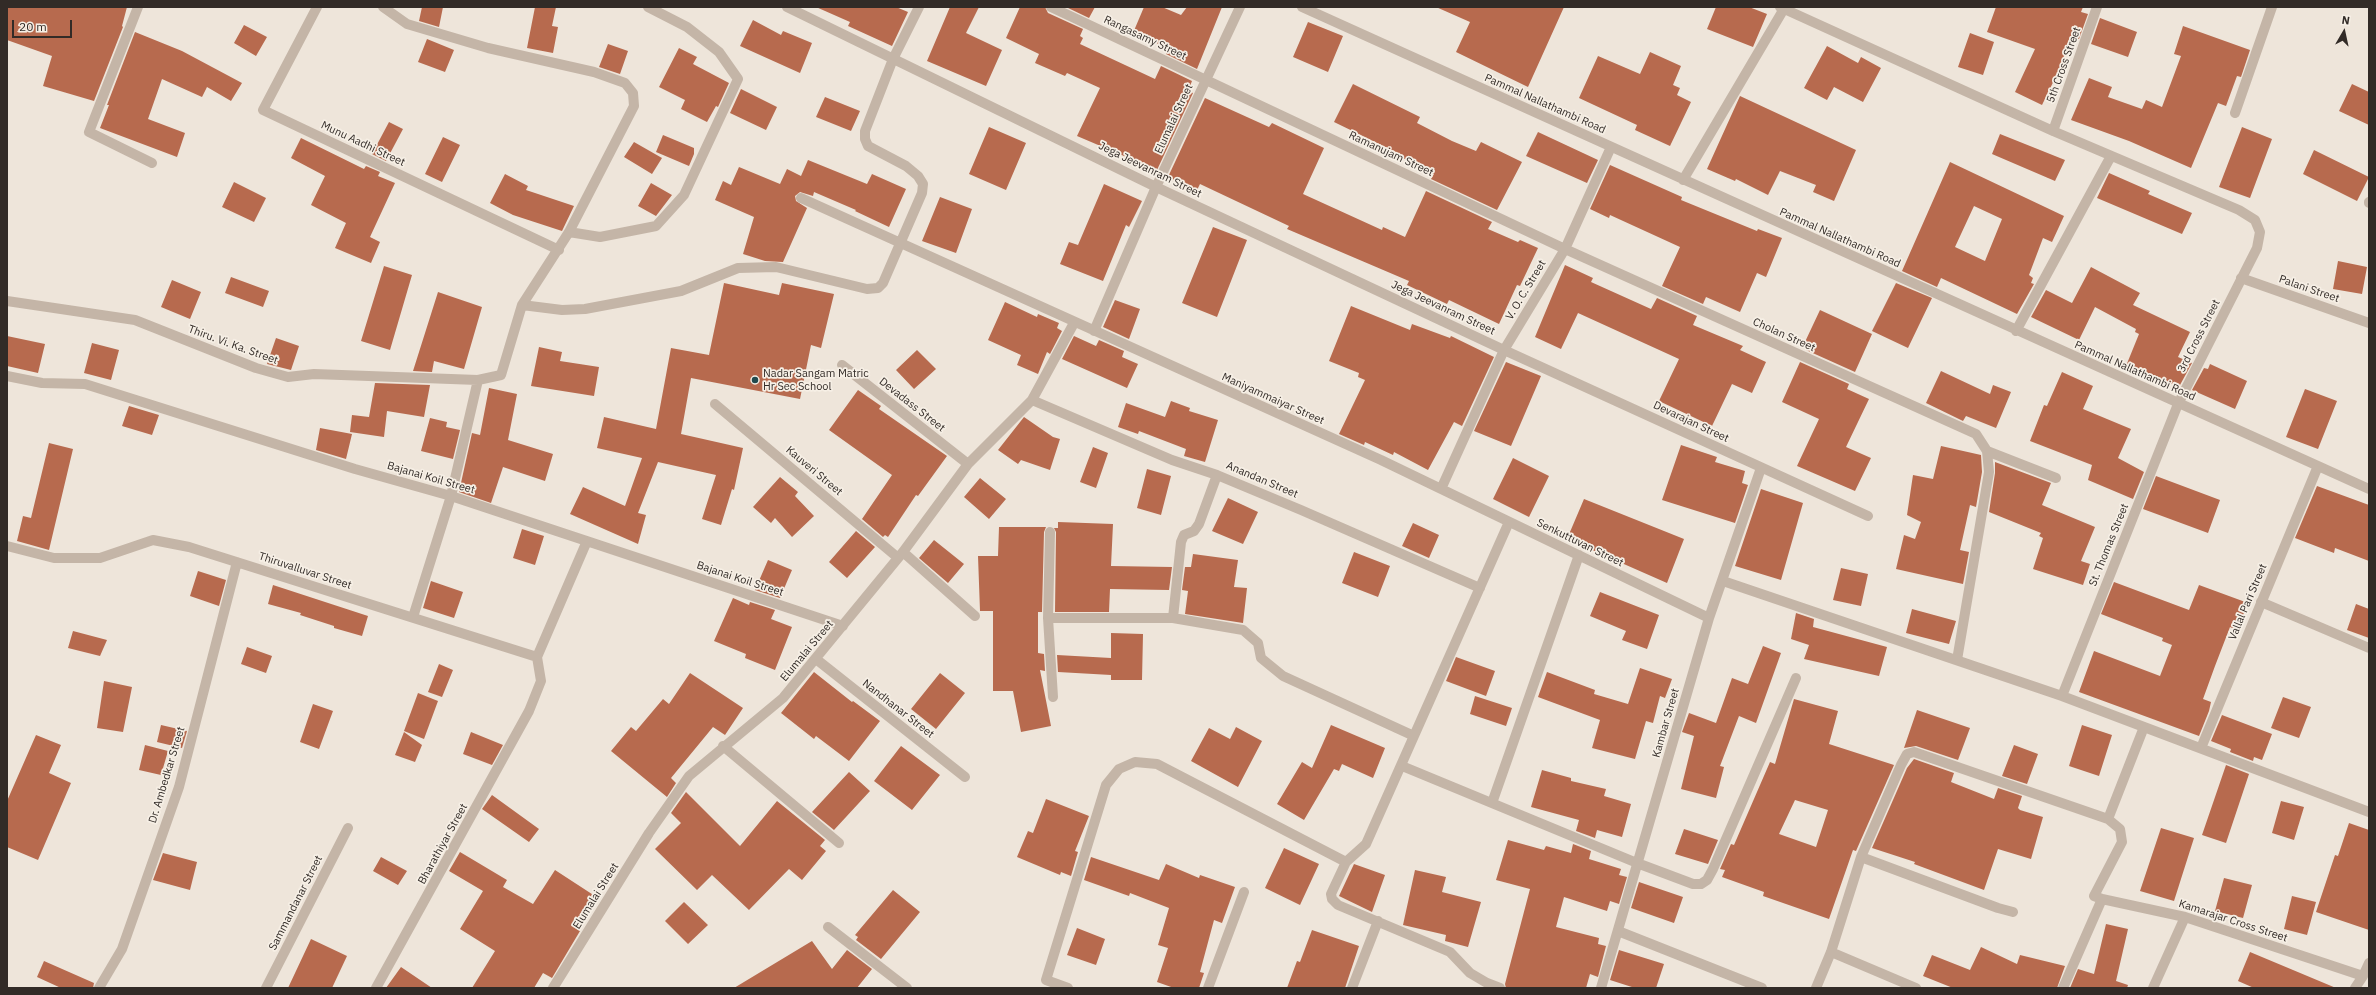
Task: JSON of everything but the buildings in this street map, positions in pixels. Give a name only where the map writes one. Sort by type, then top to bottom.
[{"type":"street","points":[[138,7],[89,132],[152,163]]},
{"type":"street","name":"Munu Aadhi Street","points":[[317,7],[263,110],[559,250]]},
{"type":"street","points":[[383,7],[407,24],[488,48],[594,72],[625,82],[633,93],[634,106],[569,232],[559,250],[522,305],[562,310],[585,309],[681,291],[738,268],[776,267],[867,289],[878,288],[883,284],[922,193],[923,184],[918,176],[906,166],[868,146],[865,139],[865,131],[893,59],[919,7]]},
{"type":"street","points":[[569,232],[600,237],[656,226],[684,195],[738,79],[719,52],[687,27],[648,7]]},
{"type":"street","name":"Jega Jeevanram Street","points":[[787,7],[1156,187],[1504,350]]},
{"type":"street","name":"Rangasamy Street","points":[[1051,7],[1206,80]]},
{"type":"street","name":"Elumalai Street","points":[[1094,331],[1156,187],[1240,7]]},
{"type":"street","name":"Pammal Nallathambi Road","points":[[1302,7],[2016,331],[2369,489]]},
{"type":"street","name":"5th Cross Street","points":[[2053,131],[2098,7]]},
{"type":"street","points":[[2235,113],[2272,7]]},
{"type":"street","points":[[1683,180],[1783,8]]},
{"type":"street","name":"3rd Cross Street","points":[[1783,8],[2053,131],[2239,210],[2255,220],[2260,232],[2256,248],[2178,404]]},
{"type":"street","name":"Ramanujam Street","points":[[1206,80],[1565,249]]},
{"type":"street","name":"V. O. C. Street","points":[[1441,489],[1504,350],[1565,249],[1611,147]]},
{"type":"street","points":[[2016,331],[2111,156]]},
{"type":"street","name":"Maniyammaiyar Street","points":[[801,198],[1441,489]]},
{"type":"street","name":"Cholan Street","points":[[1565,249],[1976,434],[1987,451]]},
{"type":"street","name":"Palani Street","points":[[2241,278],[2369,323]]},
{"type":"street","name":"Thiru. Vi. Ka. Street","points":[[7,301],[135,320],[256,368],[288,377],[314,374],[478,380],[501,375],[522,305]]},
{"type":"street","name":"Elumalai Street","points":[[552,988],[650,833],[689,776],[723,746],[783,698],[900,555],[968,464],[1032,400],[1074,323]]},
{"type":"street","name":"Devarajan Street","points":[[1504,350],[1868,516]]},
{"type":"street","name":"Devadass Street","points":[[842,365],[968,464]]},
{"type":"street","name":"Bajanai Koil Street","points":[[7,376],[42,383],[85,384],[355,469],[451,496],[843,626]]},
{"type":"street","points":[[413,617],[451,496],[478,380]]},
{"type":"street","name":"Anandan Street","points":[[1032,400],[1172,460],[1217,475],[1480,588]]},
{"type":"street","name":"Kauveri Street","points":[[716,404],[974,616]]},
{"type":"street","name":"St. Thomas Street","points":[[2062,696],[2178,404]]},
{"type":"street","points":[[1957,660],[1989,472],[1987,451],[2056,478]]},
{"type":"street","name":"Vallal Pari Street","points":[[2201,748],[2318,466]]},
{"type":"street","name":"Kambar Street","points":[[1601,988],[1710,618],[1761,468]]},
{"type":"street","points":[[1173,618],[1181,542],[1184,535],[1194,531],[1199,524],[1217,475]]},
{"type":"street","name":"Senkuttuvan Street","points":[[1441,489],[1710,618]]},
{"type":"street","points":[[1500,988],[1487,983],[1470,973],[1450,952],[1338,905],[1332,899],[1331,894],[1346,862],[1366,844],[1402,766],[1509,522]]},
{"type":"street","points":[[1050,532],[1048,618],[1053,697]]},
{"type":"street","name":"Thiruvalluvar Street","points":[[7,546],[54,558],[100,558],[153,540],[189,547],[537,657]]},
{"type":"street","points":[[537,657],[587,541]]},
{"type":"street","points":[[1492,803],[1579,555]]},
{"type":"street","name":"Dr. Ambedkar Street","points":[[100,988],[122,949],[179,787],[238,562]]},
{"type":"street","points":[[1723,581],[2062,696],[2369,812]]},
{"type":"street","points":[[2261,602],[2369,648]]},
{"type":"street","points":[[1048,618],[1173,618],[1243,630],[1258,643],[1261,658],[1283,676],[1414,736]]},
{"type":"street","name":"Bharathiyar Street","points":[[376,988],[530,711],[541,681],[537,657]]},
{"type":"street","name":"Nandhanar Street","points":[[816,659],[965,777]]},
{"type":"street","points":[[1402,766],[1637,863],[1693,884],[1701,884],[1707,880],[1796,678]]},
{"type":"street","points":[[2108,819],[2144,727]]},
{"type":"street","points":[[723,746],[839,843]]},
{"type":"street","points":[[1816,988],[1831,952],[1861,857],[1901,765],[1909,752],[1914,752],[2108,819],[2120,829],[2122,842],[2098,898],[2063,988]]},
{"type":"street","points":[[1068,988],[1046,980],[1106,785],[1119,769],[1135,762],[1157,764],[1346,862]]},
{"type":"street","name":"Sammandanar Street","points":[[266,988],[348,828]]},
{"type":"street","points":[[1861,857],[2013,912]]},
{"type":"street","points":[[1208,988],[1244,892]]},
{"type":"street","name":"Kamarajar Cross Street","points":[[2098,898],[2185,917],[2364,976]]},
{"type":"street","points":[[2153,988],[2185,917]]},
{"type":"street","points":[[1352,988],[1378,921]]},
{"type":"street","points":[[828,927],[907,988]]},
{"type":"street","points":[[1618,931],[1762,988]]},
{"type":"street","points":[[1831,952],[1916,988]]},
{"type":"street","points":[[2355,988],[2364,976],[2369,964]]},
{"type":"place","name":"Nadar Sangam Matric Hr Sec School","points":[[755,380]]}]
